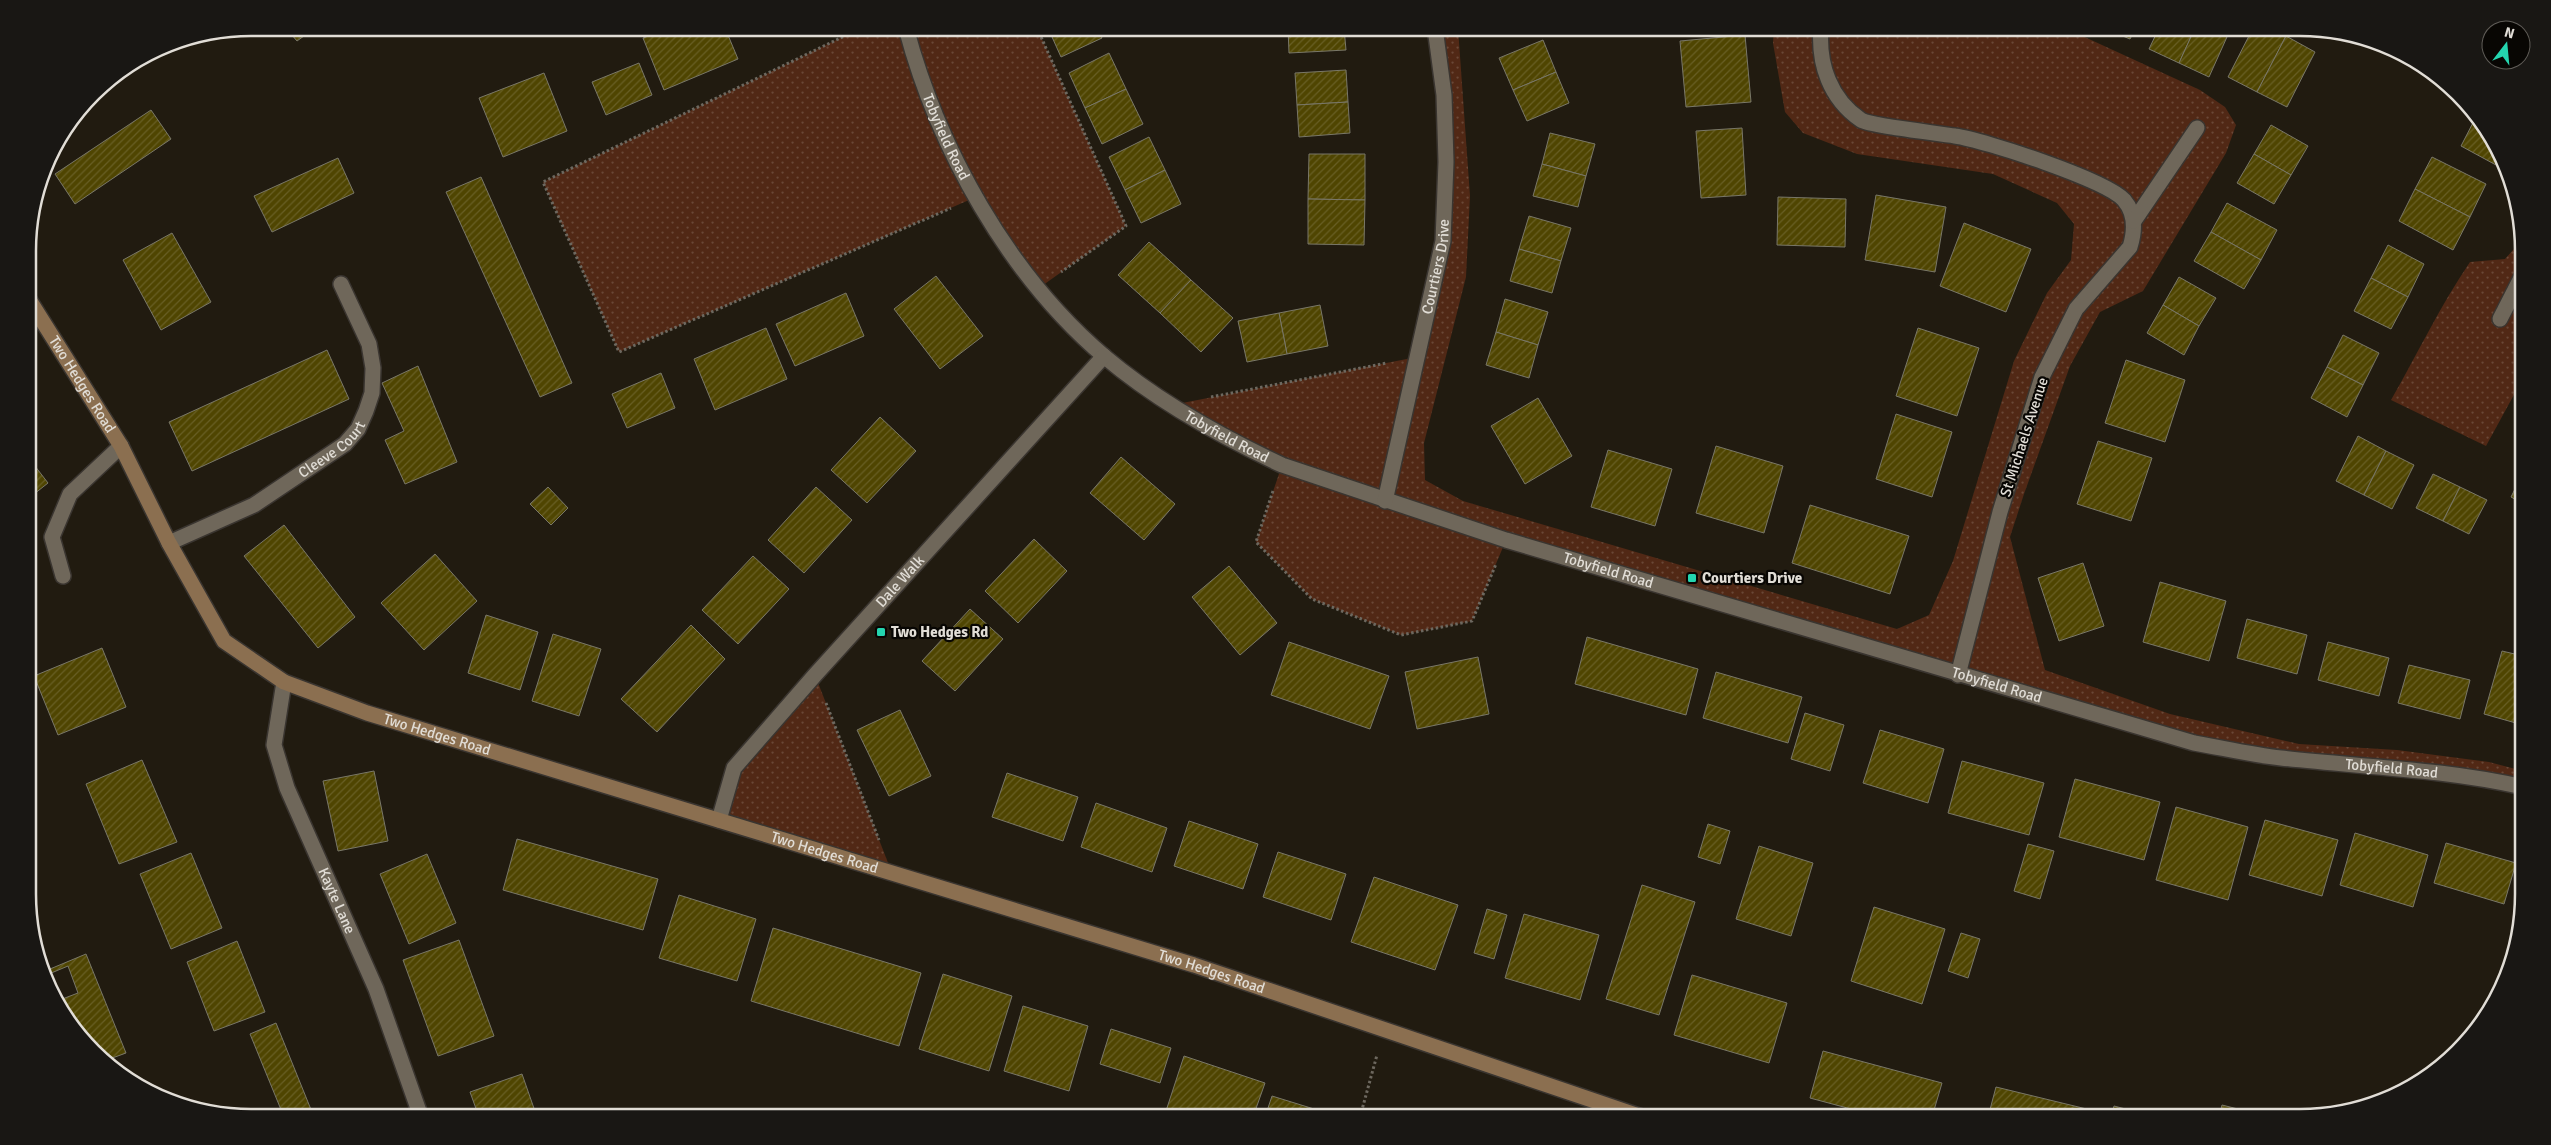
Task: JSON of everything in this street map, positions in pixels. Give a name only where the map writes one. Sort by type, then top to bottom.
[{"type":"street","name":"Tobyfield Road","points":[[909,36],[928,98],[950,149],[976,197],[1006,244],[1039,288],[1104,356],[1172,405],[1217,432],[1282,465],[1506,540],[1958,675],[2194,743],[2279,758],[2367,765],[2515,785]]},
{"type":"street","name":"Courtiers Drive","points":[[1385,501],[1443,241],[1446,162],[1444,95],[1436,36]]},
{"type":"street","points":[[1820,36],[1824,68],[1832,88],[1844,107],[1863,122],[1958,136],[2067,171],[2116,193],[2124,201],[2134,222]]},
{"type":"street","name":"St Michaels Avenue","points":[[1958,675],[2000,512],[2042,377],[2076,309],[2130,247],[2134,235],[2134,222],[2197,128]]},
{"type":"street","name":"Cleeve Court","points":[[169,543],[254,505],[345,444],[358,429],[372,392],[373,368],[369,344],[341,284]]},
{"type":"street","points":[[2500,319],[2515,290]]},
{"type":"street","name":"Two Hedges Road","points":[[36,311],[121,446],[169,543],[224,642],[284,682],[367,713],[1194,965],[1618,1109]]},
{"type":"street","name":"Dale Walk","points":[[719,820],[734,768],[815,675],[1104,356]]},
{"type":"street","name":"Two Hedges Road","points":[[63,576],[52,537],[70,494],[121,446]]},
{"type":"street","name":"Kayte Lane","points":[[284,682],[274,745],[284,779],[376,989],[418,1109]]},
{"type":"path","points":[[845,36],[543,182],[619,352],[976,197]]},
{"type":"path","points":[[1039,288],[1126,226],[1040,36]]},
{"type":"path","points":[[1172,405],[1417,357]]},
{"type":"path","points":[[1282,465],[1256,542],[1312,599],[1401,636],[1472,622],[1506,540]]},
{"type":"path","points":[[815,675],[892,873]]},
{"type":"path","points":[[1362,1109],[1384,1030]]},
{"type":"shaded area","points":[[844,36],[1041,36],[1126,226],[1039,288],[976,197],[619,352],[543,182]]},
{"type":"shaded area","points":[[1435,36],[1459,36],[1470,196],[1466,277],[1424,443],[1425,480],[1463,501],[1897,629],[1929,615],[1953,561],[2014,361],[2047,293],[2071,260],[2074,224],[2057,203],[1993,174],[1857,154],[1803,133],[1785,112],[1773,43],[1773,36],[2082,36],[2200,90],[2225,107],[2236,125],[2226,153],[2143,291],[2100,312],[2070,366],[2010,537],[2045,670],[2170,714],[2299,744],[2397,750],[2489,762],[2515,769],[2515,786],[2194,743],[1506,540],[1472,621],[1401,635],[1312,599],[1256,542],[1282,465],[1172,405],[1417,357],[1443,241]]},
{"type":"shaded area","points":[[2515,248],[2515,393],[2486,446],[2391,400],[2439,313],[2470,262],[2505,259]]},
{"type":"shaded area","points":[[815,675],[892,873],[719,820],[734,768]]},
{"type":"building","points":[[293,36],[304,36],[297,41]]},
{"type":"building","points":[[648,36],[728,36],[738,59],[664,90],[643,38]]},
{"type":"building","points":[[1052,36],[1101,36],[1102,38],[1061,57]]},
{"type":"building","points":[[1288,36],[1345,36],[1346,50],[1289,53]]},
{"type":"building","points":[[1745,36],[1751,102],[1686,107],[1680,41]]},
{"type":"building","points":[[2155,36],[2191,36],[2179,63],[2149,49]]},
{"type":"building","points":[[2191,36],[2227,36],[2209,77],[2179,63]]},
{"type":"building","points":[[2249,36],[2286,36],[2257,92],[2228,77]]},
{"type":"building","points":[[2286,36],[2315,52],[2287,107],[2257,92]]},
{"type":"building","points":[[1543,40],[1556,72],[1513,90],[1499,58]]},
{"type":"building","points":[[1109,53],[1126,89],[1085,108],[1069,73]]},
{"type":"building","points":[[639,63],[652,95],[606,115],[592,82]]},
{"type":"building","points":[[1346,70],[1348,102],[1297,105],[1295,73]]},
{"type":"building","points":[[1556,72],[1569,103],[1527,121],[1513,90]]},
{"type":"building","points":[[544,73],[567,131],[503,157],[479,98]]},
{"type":"building","points":[[1126,89],[1143,124],[1102,144],[1085,108]]},
{"type":"building","points":[[1348,102],[1350,133],[1299,137],[1297,105]]},
{"type":"building","points":[[151,110],[171,139],[75,204],[55,174]]},
{"type":"building","points":[[2473,123],[2496,165],[2496,165],[2461,146]]},
{"type":"building","points":[[2271,125],[2308,146],[2291,175],[2254,154]]},
{"type":"building","points":[[1742,128],[1746,195],[1701,198],[1696,131]]},
{"type":"building","points":[[1550,133],[1595,144],[1586,176],[1542,164]]},
{"type":"building","points":[[1149,137],[1165,170],[1125,190],[1109,157]]},
{"type":"building","points":[[1309,154],[1365,154],[1365,200],[1308,199]]},
{"type":"building","points":[[2254,154],[2291,175],[2274,204],[2237,183]]},
{"type":"building","points":[[2432,157],[2486,184],[2470,217],[2415,189]]},
{"type":"building","points":[[338,158],[354,193],[272,232],[254,196]]},
{"type":"building","points":[[1542,164],[1586,176],[1578,207],[1533,196]]},
{"type":"building","points":[[1165,170],[1181,204],[1141,223],[1125,190]]},
{"type":"building","points":[[481,177],[572,383],[540,397],[446,192]]},
{"type":"building","points":[[2415,189],[2470,217],[2453,250],[2399,221]]},
{"type":"building","points":[[1876,195],[1946,207],[1935,272],[1865,260]]},
{"type":"building","points":[[1778,197],[1846,199],[1845,247],[1777,245]]},
{"type":"building","points":[[1308,199],[1365,200],[1364,245],[1308,244]]},
{"type":"building","points":[[2227,203],[2277,230],[2261,260],[2211,232]]},
{"type":"building","points":[[1529,216],[1571,228],[1561,261],[1519,249]]},
{"type":"building","points":[[1964,223],[2031,249],[2006,312],[1940,286]]},
{"type":"building","points":[[2211,232],[2261,260],[2244,289],[2194,261]]},
{"type":"building","points":[[172,233],[211,302],[161,330],[123,260]]},
{"type":"building","points":[[1149,242],[1191,280],[1160,313],[1118,275]]},
{"type":"building","points":[[2388,245],[2424,264],[2408,297],[2371,278]]},
{"type":"building","points":[[1519,249],[1561,261],[1552,293],[1510,281]]},
{"type":"building","points":[[936,276],[983,336],[940,369],[894,309]]},
{"type":"building","points":[[2179,277],[2216,298],[2199,326],[2163,305]]},
{"type":"building","points":[[2371,278],[2408,297],[2391,329],[2354,311]]},
{"type":"building","points":[[1191,280],[1233,318],[1201,352],[1160,313]]},
{"type":"building","points":[[846,293],[864,336],[795,366],[776,324]]},
{"type":"building","points":[[1505,299],[1548,312],[1538,345],[1496,332]]},
{"type":"building","points":[[1320,305],[1328,346],[1287,354],[1279,313]]},
{"type":"building","points":[[2163,305],[2199,326],[2184,355],[2147,333]]},
{"type":"building","points":[[1279,313],[1287,354],[1247,362],[1238,321]]},
{"type":"building","points":[[766,328],[787,379],[715,410],[694,359]]},
{"type":"building","points":[[1918,328],[1979,348],[1957,416],[1896,396]]},
{"type":"building","points":[[1496,332],[1538,345],[1529,378],[1486,365]]},
{"type":"building","points":[[2343,335],[2379,353],[2363,385],[2327,367]]},
{"type":"building","points":[[327,350],[349,399],[192,471],[169,422]]},
{"type":"building","points":[[2126,360],[2185,380],[2165,442],[2105,423]]},
{"type":"building","points":[[418,366],[457,462],[405,484],[385,440],[404,431],[382,383]]},
{"type":"building","points":[[2327,367],[2363,385],[2347,417],[2311,398]]},
{"type":"building","points":[[661,373],[675,408],[627,428],[612,394]]},
{"type":"building","points":[[1538,398],[1572,456],[1525,484],[1491,426]]},
{"type":"building","points":[[1896,414],[1952,432],[1932,497],[1876,479]]},
{"type":"building","points":[[880,417],[916,451],[867,503],[831,470]]},
{"type":"building","points":[[2358,436],[2386,451],[2364,495],[2336,481]]},
{"type":"building","points":[[2098,441],[2152,458],[2131,521],[2077,504]]},
{"type":"building","points":[[1716,446],[1783,466],[1764,533],[1696,513]]},
{"type":"building","points":[[1608,450],[1672,469],[1655,526],[1591,507]]},
{"type":"building","points":[[2386,451],[2414,465],[2392,509],[2364,495]]},
{"type":"building","points":[[1121,457],[1175,504],[1144,540],[1090,493]]},
{"type":"building","points":[[36,467],[48,483],[36,492]]},
{"type":"building","points":[[2433,474],[2460,487],[2443,521],[2416,508]]},
{"type":"building","points":[[548,487],[568,508],[551,525],[530,504]]},
{"type":"building","points":[[816,487],[852,520],[804,573],[768,540]]},
{"type":"building","points":[[2460,487],[2487,500],[2469,534],[2443,521]]},
{"type":"building","points":[[2515,489],[2515,499],[2511,497]]},
{"type":"building","points":[[1810,505],[1909,536],[1890,594],[1792,563]]},
{"type":"building","points":[[284,525],[355,617],[318,648],[244,556]]},
{"type":"building","points":[[1034,539],[1067,571],[1018,623],[985,591]]},
{"type":"building","points":[[435,554],[477,601],[424,650],[381,603]]},
{"type":"building","points":[[753,556],[789,589],[738,644],[702,610]]},
{"type":"building","points":[[2083,563],[2104,626],[2059,641],[2038,578]]},
{"type":"building","points":[[1229,566],[1277,623],[1240,655],[1192,597]]},
{"type":"building","points":[[2160,582],[2226,601],[2209,661],[2143,642]]},
{"type":"building","points":[[970,609],[1003,639],[955,691],[922,661]]},
{"type":"building","points":[[486,615],[538,632],[520,690],[468,673]]},
{"type":"building","points":[[2247,619],[2307,635],[2297,674],[2237,658]]},
{"type":"building","points":[[691,625],[725,659],[657,732],[621,699]]},
{"type":"building","points":[[553,634],[601,649],[579,716],[532,701]]},
{"type":"building","points":[[1587,637],[1698,669],[1686,715],[1575,684]]},
{"type":"building","points":[[1289,642],[1389,676],[1370,729],[1271,695]]},
{"type":"building","points":[[2328,642],[2389,658],[2379,696],[2318,680]]},
{"type":"building","points":[[102,648],[126,707],[58,735],[36,681],[36,675]]},
{"type":"building","points":[[2502,651],[2515,654],[2515,723],[2484,714]]},
{"type":"building","points":[[1478,657],[1489,714],[1417,729],[1405,672]]},
{"type":"building","points":[[2409,665],[2470,680],[2460,719],[2398,703]]},
{"type":"building","points":[[1716,672],[1802,697],[1788,743],[1703,718]]},
{"type":"building","points":[[900,710],[931,776],[889,796],[857,730]]},
{"type":"building","points":[[1805,713],[1844,725],[1830,771],[1791,759]]},
{"type":"building","points":[[1880,730],[1944,749],[1928,803],[1863,783]]},
{"type":"building","points":[[142,760],[177,842],[119,864],[86,784]]},
{"type":"building","points":[[1962,761],[2044,783],[2029,835],[1948,813]]},
{"type":"building","points":[[374,771],[388,841],[338,851],[323,781]]},
{"type":"building","points":[[1007,773],[1078,797],[1063,841],[992,817]]},
{"type":"building","points":[[2075,779],[2160,802],[2144,860],[2059,837]]},
{"type":"building","points":[[1096,803],[1167,828],[1152,872],[1081,847]]},
{"type":"building","points":[[2176,807],[2248,827],[2228,900],[2156,880]]},
{"type":"building","points":[[2265,820],[2338,840],[2322,896],[2249,875]]},
{"type":"building","points":[[1189,821],[1258,844],[1243,889],[1174,866]]},
{"type":"building","points":[[1708,824],[1730,831],[1720,864],[1698,857]]},
{"type":"building","points":[[2355,833],[2428,855],[2413,907],[2340,885]]},
{"type":"building","points":[[517,839],[658,879],[643,930],[503,890]]},
{"type":"building","points":[[2446,843],[2515,863],[2504,904],[2434,883]]},
{"type":"building","points":[[2028,844],[2054,851],[2040,899],[2014,891]]},
{"type":"building","points":[[1759,846],[1813,863],[1791,936],[1736,919]]},
{"type":"building","points":[[1278,852],[1346,874],[1331,920],[1263,897]]},
{"type":"building","points":[[191,853],[222,928],[171,949],[140,874]]},
{"type":"building","points":[[427,854],[456,923],[409,944],[380,874]]},
{"type":"building","points":[[1374,877],[1458,905],[1435,970],[1351,942]]},
{"type":"building","points":[[1642,885],[1695,902],[1659,1015],[1606,999]]},
{"type":"building","points":[[679,895],[756,919],[737,981],[659,958]]},
{"type":"building","points":[[1874,907],[1945,929],[1922,1004],[1851,981]]},
{"type":"building","points":[[1487,909],[1507,915],[1494,959],[1474,953]]},
{"type":"building","points":[[1524,914],[1599,935],[1580,1000],[1505,978]]},
{"type":"building","points":[[773,928],[921,973],[899,1046],[751,1001]]},
{"type":"building","points":[[1961,933],[1980,939],[1968,978],[1948,971]]},
{"type":"building","points":[[459,940],[494,1036],[438,1056],[403,960]]},
{"type":"building","points":[[237,941],[265,1012],[214,1031],[187,962]]},
{"type":"building","points":[[86,954],[126,1053],[112,1058],[109,1056],[89,1036],[72,1013],[64,999],[78,993],[68,966],[52,973],[50,969]]},
{"type":"building","points":[[943,974],[1012,996],[989,1071],[919,1049]]},
{"type":"building","points":[[1692,975],[1787,1003],[1769,1063],[1674,1035]]},
{"type":"building","points":[[1023,1006],[1088,1026],[1069,1091],[1004,1071]]},
{"type":"building","points":[[276,1023],[311,1109],[281,1109],[250,1034]]},
{"type":"building","points":[[1111,1029],[1171,1048],[1160,1083],[1100,1064]]},
{"type":"building","points":[[1823,1051],[1942,1083],[1934,1109],[1851,1109],[1810,1098]]},
{"type":"building","points":[[1184,1056],[1265,1083],[1256,1109],[1167,1109]]},
{"type":"building","points":[[522,1074],[534,1109],[476,1109],[470,1092]]},
{"type":"building","points":[[1996,1087],[2087,1109],[1990,1109]]},
{"type":"building","points":[[1272,1096],[1314,1109],[1268,1109]]},
{"type":"building","points":[[2222,1105],[2238,1109],[2221,1109]]},
{"type":"building","points":[[2114,1106],[2126,1109],[2113,1109]]},
{"type":"place","name":"Courtiers Drive","points":[[1692,578]]},
{"type":"place","name":"Two Hedges Rd","points":[[881,632]]}]
